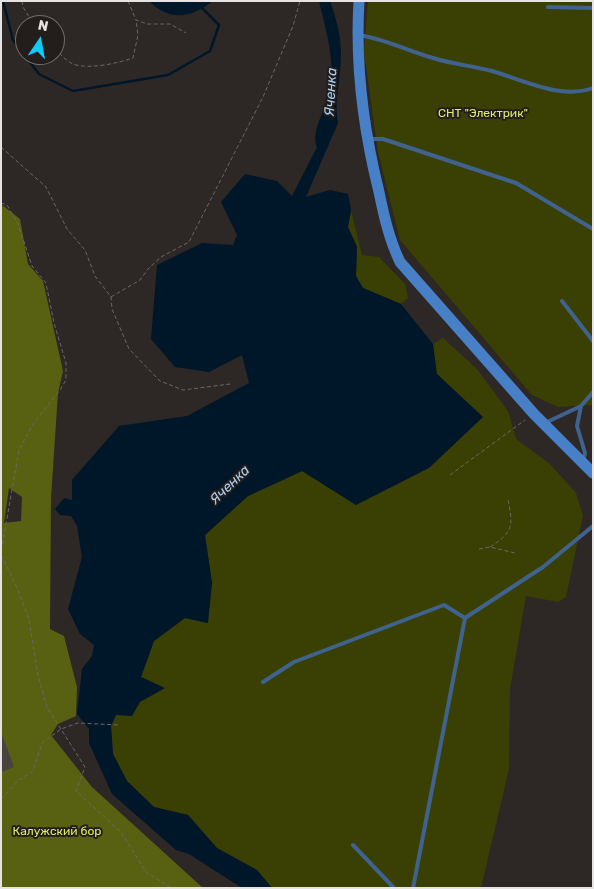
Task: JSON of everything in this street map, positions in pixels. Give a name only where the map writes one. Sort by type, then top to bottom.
[{"type":"street","points":[[360,1],[357,35],[360,100],[366,139],[391,244],[400,262],[534,414],[593,473]]},
{"type":"lane","points":[[548,7],[593,8]]},
{"type":"lane","points":[[357,35],[373,38],[433,59],[492,71],[548,88],[582,92],[593,88]]},
{"type":"lane","points":[[366,139],[383,139],[516,183],[593,229]]},
{"type":"lane","points":[[562,301],[593,341]]},
{"type":"lane","points":[[544,424],[580,406],[593,392]]},
{"type":"lane","points":[[580,406],[577,426],[585,453],[582,463]]},
{"type":"lane","points":[[414,888],[465,618],[543,567],[593,526]]},
{"type":"lane","points":[[263,682],[294,662],[444,605],[465,618]]},
{"type":"lane","points":[[353,845],[394,888]]},
{"type":"path","points":[[22,1],[28,15]]},
{"type":"path","points":[[65,56],[74,64],[86,66],[125,61],[132,58],[136,48],[136,20],[128,1]]},
{"type":"path","points":[[111,297],[140,280],[148,269],[161,257],[189,242],[263,97],[293,26],[300,1]]},
{"type":"path","points":[[136,20],[147,24],[170,24],[186,33]]},
{"type":"path","points":[[1,147],[46,187],[67,229],[86,250],[95,276],[111,297],[112,309],[129,349],[160,381],[183,390],[230,384]]},
{"type":"path","points":[[1,203],[7,205],[18,224],[32,266],[46,283],[54,323],[66,363],[66,380],[33,424],[19,450],[1,552]]},
{"type":"path","points":[[450,475],[534,414]]},
{"type":"path","points":[[480,549],[490,547],[505,537],[512,522],[508,499]]},
{"type":"path","points":[[490,547],[515,552]]},
{"type":"path","points":[[1,555],[15,583],[29,619],[38,676],[47,707],[85,767],[76,791],[121,832],[146,872],[171,888]]},
{"type":"path","points":[[1,799],[19,780],[32,772],[42,743],[61,728],[78,723],[119,725]]},
{"type":"green space","name":"СНТ \"Электрик\"","points":[[368,1],[593,1],[593,405],[558,407],[532,395],[400,240],[378,152],[364,52]]},
{"type":"green space","name":"Калужский бор","points":[[1,204],[20,219],[28,264],[43,281],[63,371],[58,393],[51,498],[50,629],[64,636],[77,687],[76,716],[58,724],[51,735],[92,787],[203,888],[1,888]],"holes":[[[9,488],[22,497],[21,521],[4,523]]]},
{"type":"green space","points":[[351,210],[362,255],[379,257],[405,284],[408,298],[401,304],[363,288],[356,276],[357,247],[348,227]]},
{"type":"green space","points":[[443,338],[477,369],[508,411],[516,439],[550,464],[576,493],[583,516],[566,597],[558,602],[526,596],[510,689],[509,769],[481,888],[272,888],[257,870],[217,848],[188,815],[154,807],[127,781],[113,754],[111,726],[116,715],[164,688],[141,677],[154,641],[185,618],[207,623],[212,583],[205,535],[248,496],[303,471],[356,505],[483,417],[436,374],[433,344]]},
{"type":"water","points":[[149,1],[213,1],[205,7],[188,14],[173,15],[157,8]]},
{"type":"water","name":"Яченка","points":[[319,1],[330,1],[339,34],[341,63],[337,106],[338,123],[306,197],[330,190],[348,194],[351,210],[348,227],[357,247],[356,276],[363,288],[401,304],[433,344],[437,374],[483,417],[429,468],[356,505],[302,471],[248,496],[205,535],[212,583],[208,623],[185,618],[154,641],[141,677],[165,688],[140,702],[132,716],[116,715],[111,726],[113,754],[127,781],[154,807],[188,815],[217,848],[257,870],[272,888],[242,888],[189,854],[176,850],[112,794],[89,743],[89,729],[77,714],[82,669],[92,656],[94,645],[80,634],[68,609],[82,557],[77,526],[71,516],[60,515],[55,509],[64,498],[72,500],[72,480],[119,426],[187,416],[249,383],[242,355],[209,372],[175,367],[151,339],[157,265],[202,243],[233,245],[237,235],[221,202],[245,174],[277,181],[292,196],[317,147],[315,141],[317,127],[330,89],[331,55]]},
{"type":"building","points":[[1,732],[14,767],[1,772]]},
{"type":"waterway","points":[[3,1],[13,40],[39,74],[73,91],[168,75],[210,51],[219,25],[201,7]]}]
